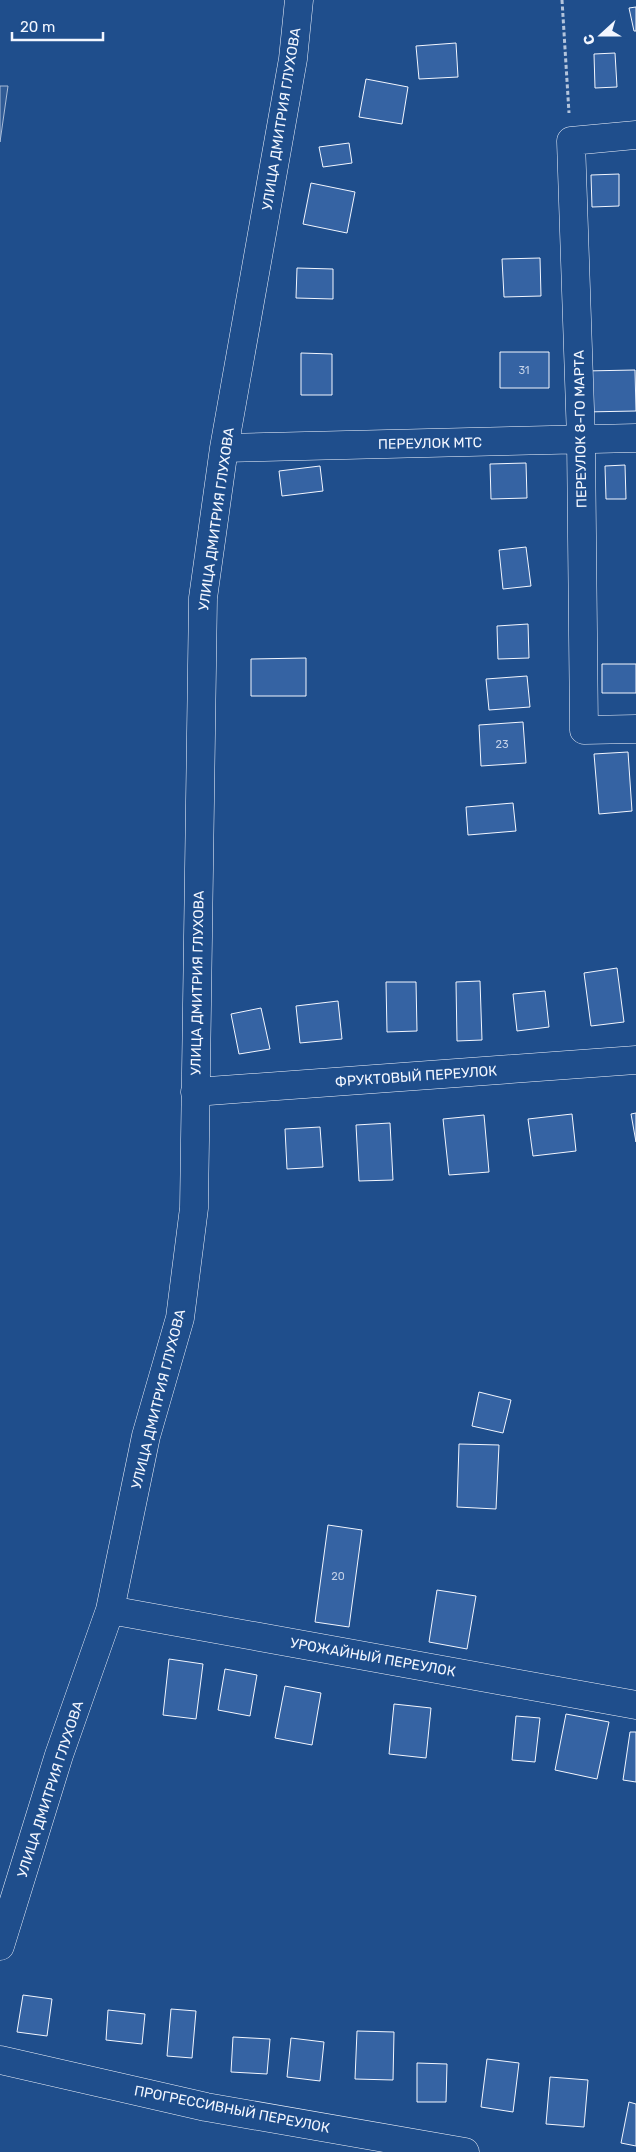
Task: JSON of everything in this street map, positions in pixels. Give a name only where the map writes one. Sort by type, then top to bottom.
[{"type":"street","name":"УЛИЦА ДМИТРИЯ ГЛУХОВА","points":[[0,1946],[59,1756],[110,1610],[146,1436],[180,1318],[194,1208],[203,598],[224,448],[293,59],[299,0]]},
{"type":"street","points":[[571,141],[636,135]]},
{"type":"street","name":"ПЕРЕУЛОК 8-ГО МАРТА","points":[[571,141],[582,439],[584,730],[636,729]]},
{"type":"street","name":"ПЕРЕУЛОК МТС","points":[[224,448],[636,438]]},
{"type":"street","name":"ФРУКТОВЫЙ ПЕРЕУЛОК","points":[[195,1092],[636,1060]]},
{"type":"street","name":"УРОЖАЙНЫЙ ПЕРЕУЛОК","points":[[110,1610],[636,1705]]},
{"type":"street","name":"ПРОГРЕССИВНЫЙ ПЕРЕУЛОК","points":[[0,2060],[206,2107],[465,2152]]},
{"type":"path","points":[[562,0],[571,141]]},
{"type":"shaded area","points":[[0,86],[8,86],[0,142]]},
{"type":"building","points":[[636,7],[636,31],[634,31],[629,8]]},
{"type":"building","points":[[456,43],[458,77],[419,79],[416,46]]},
{"type":"building","points":[[615,53],[617,87],[595,88],[594,54]]},
{"type":"building","points":[[366,79],[408,87],[402,124],[359,117]]},
{"type":"building","points":[[349,143],[352,163],[323,167],[319,147]]},
{"type":"building","points":[[619,174],[619,206],[592,207],[591,175]]},
{"type":"building","points":[[311,183],[355,192],[347,233],[303,224]]},
{"type":"building","points":[[540,258],[541,296],[504,297],[502,259]]},
{"type":"building","points":[[297,268],[333,269],[333,299],[296,298]]},
{"type":"building","points":[[500,352],[549,352],[549,388],[500,388]]},
{"type":"building","points":[[301,353],[332,354],[332,395],[301,395]]},
{"type":"building","points":[[635,370],[636,411],[584,412],[584,371]]},
{"type":"building","points":[[526,463],[527,498],[491,499],[490,464]]},
{"type":"building","points":[[625,465],[626,499],[606,499],[605,466]]},
{"type":"building","points":[[320,466],[323,491],[282,496],[279,471]]},
{"type":"building","points":[[526,547],[531,586],[503,589],[499,550]]},
{"type":"building","points":[[528,624],[529,658],[498,659],[497,626]]},
{"type":"building","points":[[306,658],[306,696],[251,696],[251,659]]},
{"type":"building","points":[[602,664],[636,664],[636,693],[602,693]]},
{"type":"building","points":[[527,676],[530,707],[489,710],[486,679]]},
{"type":"building","points":[[523,722],[526,763],[481,766],[479,725]]},
{"type":"building","points":[[628,752],[632,811],[599,814],[594,754]]},
{"type":"building","points":[[513,803],[516,831],[468,835],[466,807]]},
{"type":"building","points":[[617,968],[624,1022],[591,1026],[584,973]]},
{"type":"building","points":[[480,981],[482,1040],[457,1041],[456,982]]},
{"type":"building","points":[[386,982],[416,982],[417,1031],[387,1032]]},
{"type":"building","points":[[545,991],[549,1027],[517,1031],[513,994]]},
{"type":"building","points":[[338,1001],[342,1039],[300,1043],[296,1006]]},
{"type":"building","points":[[261,1008],[270,1049],[239,1054],[231,1014]]},
{"type":"building","points":[[636,1113],[636,1142],[631,1114]]},
{"type":"building","points":[[572,1114],[576,1151],[533,1156],[528,1119]]},
{"type":"building","points":[[484,1115],[489,1172],[449,1175],[443,1119]]},
{"type":"building","points":[[390,1123],[393,1180],[359,1181],[356,1125]]},
{"type":"building","points":[[320,1127],[323,1167],[287,1169],[285,1129]]},
{"type":"building","points":[[479,1392],[511,1400],[503,1433],[472,1426]]},
{"type":"building","points":[[459,1444],[499,1445],[496,1509],[457,1507]]},
{"type":"building","points":[[328,1525],[362,1530],[349,1627],[315,1622]]},
{"type":"building","points":[[437,1590],[476,1596],[467,1649],[429,1642]]},
{"type":"building","points":[[169,1659],[203,1664],[196,1719],[163,1715]]},
{"type":"building","points":[[225,1669],[257,1675],[250,1716],[218,1710]]},
{"type":"building","points":[[285,1686],[321,1693],[312,1745],[275,1738]]},
{"type":"building","points":[[394,1704],[431,1708],[426,1758],[389,1754]]},
{"type":"building","points":[[566,1714],[609,1722],[597,1779],[555,1770]]},
{"type":"building","points":[[516,1716],[540,1718],[535,1762],[512,1760]]},
{"type":"building","points":[[630,1732],[636,1732],[636,1782],[623,1780]]},
{"type":"building","points":[[23,1995],[52,1999],[47,2036],[17,2032]]},
{"type":"building","points":[[171,2009],[196,2011],[192,2058],[167,2056]]},
{"type":"building","points":[[108,2010],[145,2014],[142,2044],[106,2040]]},
{"type":"building","points":[[357,2031],[394,2032],[393,2080],[355,2079]]},
{"type":"building","points":[[233,2037],[270,2039],[267,2074],[231,2072]]},
{"type":"building","points":[[291,2038],[324,2042],[320,2081],[287,2077]]},
{"type":"building","points":[[487,2059],[519,2063],[513,2112],[481,2107]]},
{"type":"building","points":[[417,2063],[447,2064],[446,2102],[417,2102]]},
{"type":"building","points":[[550,2077],[588,2080],[584,2127],[546,2124]]},
{"type":"building","points":[[629,2102],[636,2104],[636,2146],[621,2143]]}]
